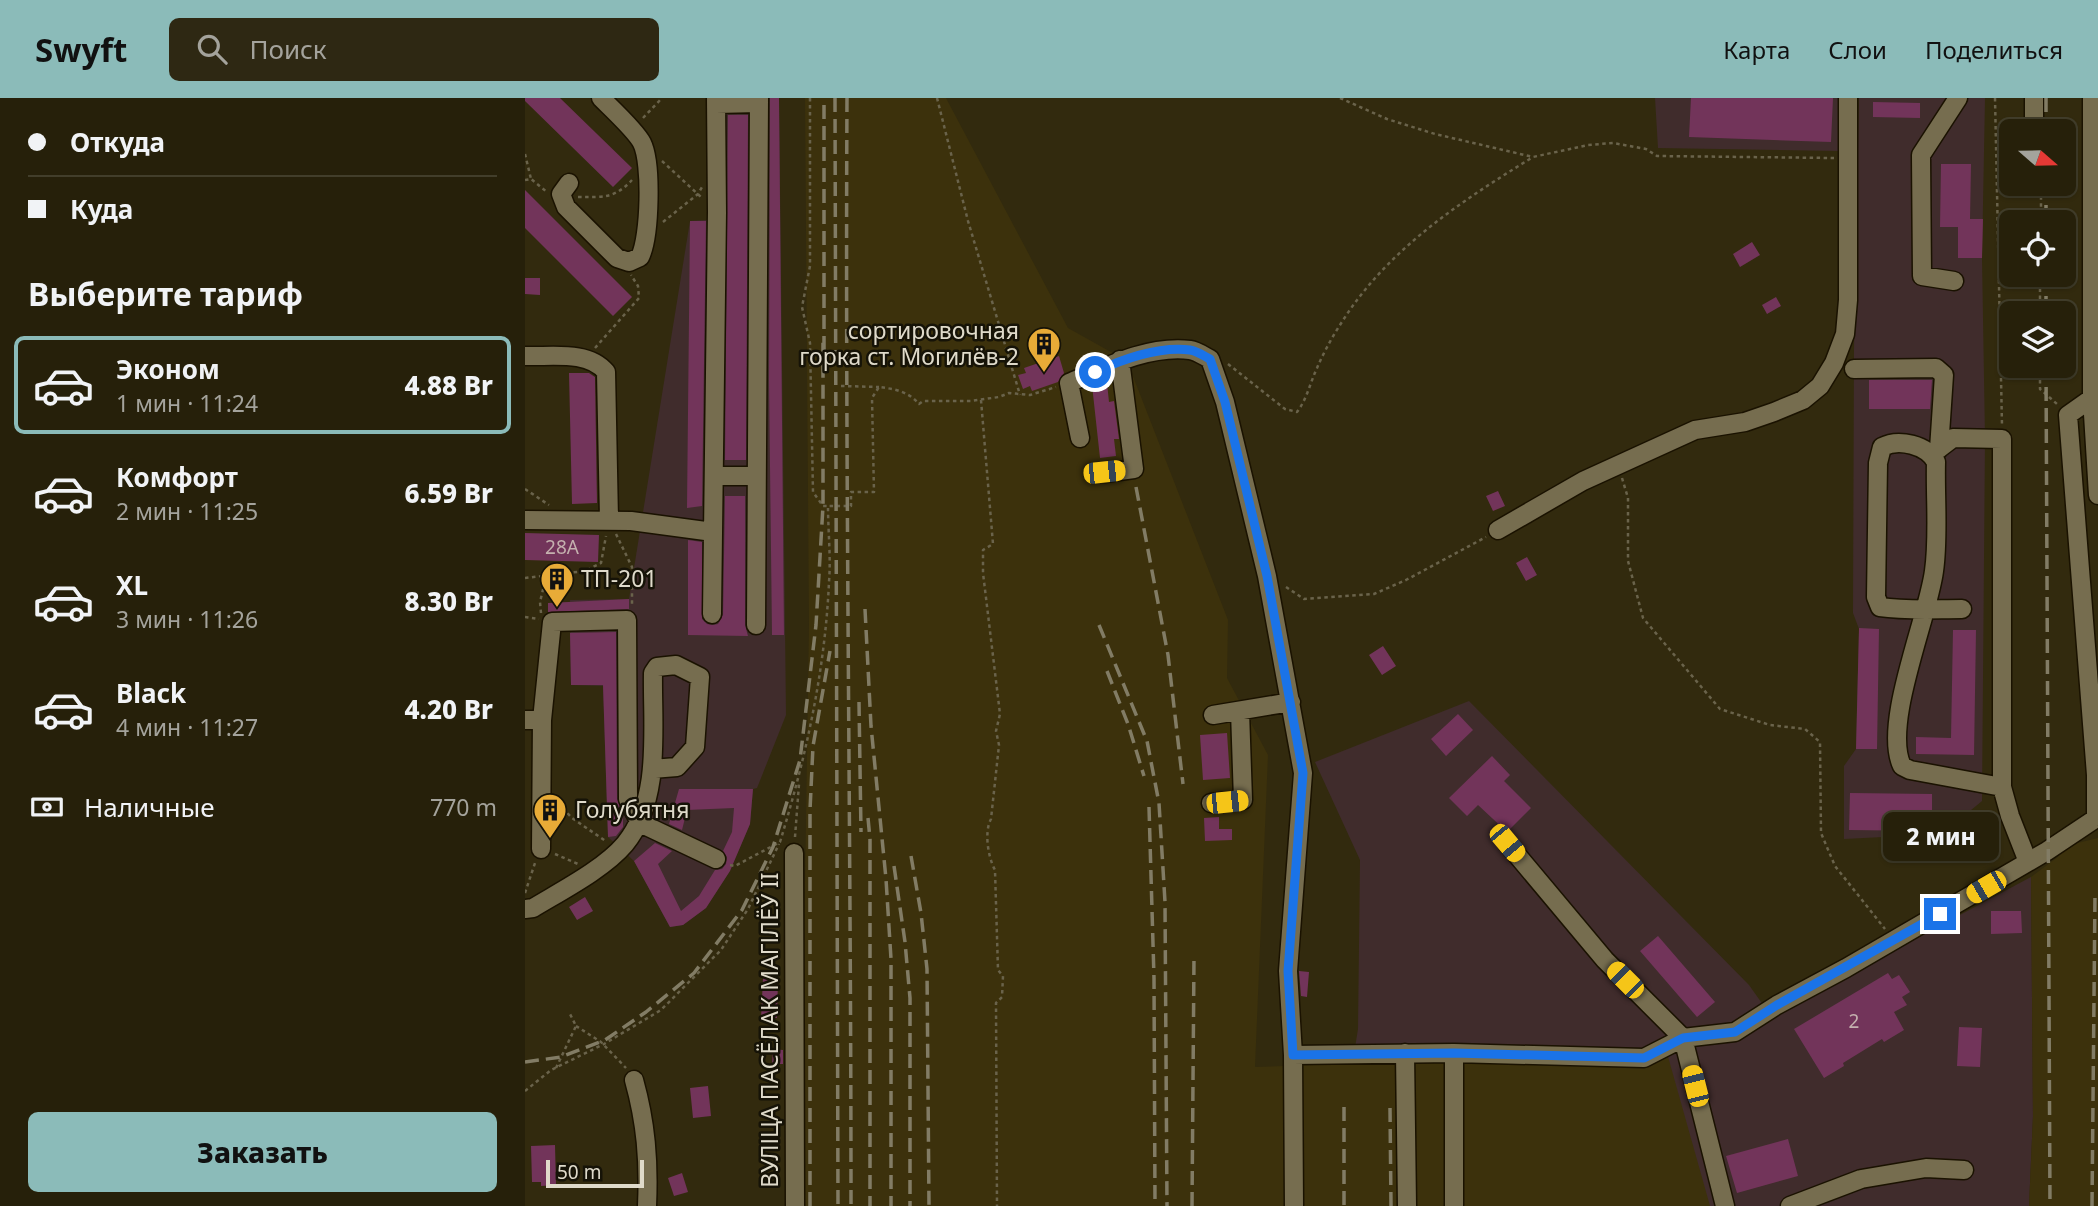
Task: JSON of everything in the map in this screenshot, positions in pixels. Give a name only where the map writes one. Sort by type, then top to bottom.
[{"type":"lane","points":[[565,189],[562,202],[617,258],[629,262],[640,257],[647,236],[654,162],[642,142],[601,98]]},
{"type":"lane","points":[[1498,530],[1583,481],[1695,430],[1745,422],[1803,400],[1820,386],[1834,363],[1845,334],[1848,287],[1848,98]]},
{"type":"lane","points":[[1954,281],[1922,276],[1921,155],[1958,98]]},
{"type":"lane","points":[[2034,98],[2034,119]]},
{"type":"lane","points":[[2092,98],[2092,398],[2098,495]]},
{"type":"lane","points":[[712,614],[716,101],[759,100],[756,625]]},
{"type":"lane","points":[[1080,438],[1069,383],[1120,360],[1160,351],[1193,350],[1210,359],[1225,402],[1267,576],[1303,773],[1288,971],[1293,1055],[1294,1206]]},
{"type":"lane","points":[[525,356],[587,358],[599,363],[606,372],[609,519]]},
{"type":"lane","points":[[1104,472],[1133,469],[1120,360]]},
{"type":"lane","points":[[1854,369],[1937,368],[1944,374],[1935,451],[1934,568],[1898,726],[1898,757],[1902,766],[1910,770],[2002,788]]},
{"type":"lane","points":[[1293,1055],[1454,1053],[1644,1058],[1683,1038],[1735,1032],[1777,1005],[2028,862],[2097,817],[2069,415],[2092,398]]},
{"type":"lane","points":[[1935,451],[1953,438],[2003,439],[2002,788],[2028,862]]},
{"type":"lane","points":[[1935,451],[1891,442],[1882,447],[1878,463],[1876,597],[1880,607],[1962,609]]},
{"type":"lane","points":[[714,476],[756,476]]},
{"type":"lane","points":[[525,520],[609,519],[713,533]]},
{"type":"lane","points":[[541,849],[541,785],[533,720],[552,622],[627,620],[628,799],[640,823],[716,859]]},
{"type":"lane","points":[[525,909],[533,908],[593,870],[618,850],[640,823],[652,769],[653,673],[657,667],[676,665],[700,677],[695,747],[677,768],[652,769]]},
{"type":"lane","points":[[1213,715],[1291,702]]},
{"type":"lane","points":[[1211,803],[1243,800],[1240,711]]},
{"type":"lane","points":[[1507,843],[1605,960],[1683,1038],[1725,1206]]},
{"type":"lane","name":"ВУЛІЦА ПАСЁЛАК МАГІЛЁЎ II","points":[[787,847],[795,1206]]},
{"type":"lane","points":[[1405,1053],[1407,1206]]},
{"type":"lane","points":[[1454,1053],[1454,1206]]},
{"type":"lane","points":[[634,1080],[644,1115],[648,1167],[647,1206]]},
{"type":"lane","points":[[1790,1206],[1861,1179],[1926,1168],[1964,1170]]},
{"type":"path","points":[[631,130],[662,98]]},
{"type":"path","points":[[810,98],[810,266],[803,307],[810,343],[813,492],[823,506],[851,506],[851,492],[874,492],[872,398],[879,387]]},
{"type":"path","points":[[937,98],[968,221],[1020,396]]},
{"type":"path","points":[[1340,98],[1387,119],[1435,134],[1533,157]]},
{"type":"path","points":[[1994,98],[2003,439]]},
{"type":"path","points":[[1210,359],[1226,363],[1285,410],[1297,412],[1340,324],[1375,277],[1438,218],[1533,157],[1588,145],[1613,143],[1646,149],[1657,156],[1823,159],[1847,157]]},
{"type":"path","points":[[525,154],[531,180],[546,192],[565,189],[578,198],[613,195],[654,162],[698,194],[717,212]]},
{"type":"path","points":[[647,236],[698,194],[716,163]]},
{"type":"path","points":[[525,180],[531,180]]},
{"type":"path","points":[[587,358],[639,298],[638,286],[631,278],[629,262]]},
{"type":"path","points":[[2040,378],[2040,388],[2069,415]]},
{"type":"path","points":[[841,386],[896,389],[919,404],[923,401],[981,400],[1009,393],[1030,395],[1069,383]]},
{"type":"path","points":[[981,400],[993,544],[983,550],[983,573],[1000,714],[996,731],[999,745],[992,819],[988,826],[990,860],[995,870],[998,970],[1003,976],[1002,998],[996,1003],[997,1206]]},
{"type":"path","points":[[1619,465],[1628,498],[1628,561],[1643,618],[1720,709],[1770,725],[1805,729],[1820,742],[1821,833],[1835,866],[1894,940]]},
{"type":"path","points":[[525,1091],[557,1068],[661,1010],[721,950],[787,847],[823,660],[830,580],[828,506]]},
{"type":"path","points":[[525,578],[585,570],[601,562],[609,519]]},
{"type":"path","points":[[609,519],[632,567],[632,614],[627,620]]},
{"type":"path","points":[[1267,576],[1304,598],[1374,594],[1406,580],[1498,530]]},
{"type":"path","points":[[542,620],[540,602],[546,577]]},
{"type":"path","points":[[787,847],[800,778]]},
{"type":"path","points":[[541,785],[572,818],[618,850]]},
{"type":"path","points":[[716,859],[735,866],[787,847]]},
{"type":"path","points":[[525,893],[541,849],[593,870]]},
{"type":"path","points":[[570,1014],[576,1026],[604,1044],[621,1061],[634,1080]]},
{"type":"path","points":[[557,1068],[576,1026]]},
{"type":"shaded area","points":[[709,98],[779,98],[786,715],[757,788],[753,789],[750,824],[729,872],[706,908],[683,925],[670,927],[634,861],[608,837],[603,686],[571,685],[570,600],[629,599],[690,221],[708,220]]},
{"type":"shaded area","points":[[805,98],[946,98],[1068,328],[1127,361],[1228,620],[1227,678],[1268,755],[1255,1067],[1667,1053],[1710,1206],[800,1206],[809,625]]},
{"type":"shaded area","points":[[1655,98],[1838,98],[1839,151],[1658,148]]},
{"type":"shaded area","points":[[1859,98],[1985,98],[1982,258],[1985,438],[1982,801],[1942,834],[1844,839],[1844,766],[1856,749],[1859,629],[1853,613]]},
{"type":"shaded area","points":[[1469,701],[1749,985],[1771,1016],[2031,877],[2033,1116],[2029,1206],[1330,1206],[1358,1029],[1360,860],[1315,762]]},
{"type":"shaded area","points":[[2098,838],[2098,1206],[2029,1206],[2033,1116],[2031,877],[2058,857],[2061,847]]},
{"type":"building","points":[[525,98],[560,98],[632,168],[613,187],[525,101]]},
{"type":"building","points":[[770,98],[779,98],[784,635],[772,635]]},
{"type":"building","points":[[1691,98],[1833,98],[1831,142],[1689,137]]},
{"type":"building","points":[[1873,102],[1920,103],[1920,118],[1873,117]]},
{"type":"building","points":[[728,115],[748,115],[746,460],[725,460]]},
{"type":"building","points":[[1941,164],[1971,164],[1970,219],[1983,219],[1982,258],[1958,258],[1958,227],[1940,227]]},
{"type":"building","points":[[525,190],[632,297],[613,316],[525,228]]},
{"type":"building","points":[[690,221],[706,221],[702,506],[687,508]]},
{"type":"building","points":[[1752,242],[1760,255],[1740,267],[1733,254]]},
{"type":"building","points":[[525,278],[540,278],[540,295],[525,294]]},
{"type":"building","points":[[1776,297],[1781,306],[1767,314],[1762,305]]},
{"type":"building","name":"сортировочная горка ст. Могилёв-2","points":[[1059,356],[1064,373],[1058,382],[1032,391],[1030,386],[1023,389],[1018,375],[1026,373],[1024,368]]},
{"type":"building","points":[[569,373],[589,373],[595,377],[597,503],[572,504]]},
{"type":"building","points":[[1869,380],[1932,380],[1930,409],[1869,409]]},
{"type":"building","points":[[1107,383],[1109,402],[1114,401],[1119,439],[1114,439],[1116,456],[1100,458],[1092,385]]},
{"type":"building","points":[[1498,491],[1505,506],[1493,511],[1486,496]]},
{"type":"building","points":[[725,496],[745,496],[745,625],[748,636],[688,635],[688,540],[702,542],[702,619],[713,625],[718,624],[723,615]]},
{"type":"building","points":[[525,533],[599,535],[598,562],[525,560]]},
{"type":"building","points":[[1527,557],[1537,575],[1526,581],[1516,563]]},
{"type":"building","points":[[629,599],[629,609],[548,612],[548,603]]},
{"type":"building","points":[[1859,628],[1879,629],[1877,749],[1856,749]]},
{"type":"building","points":[[1953,630],[1976,630],[1974,755],[1916,754],[1916,737],[1951,738]]},
{"type":"building","points":[[616,632],[617,799],[623,814],[623,827],[616,836],[608,837],[603,685],[571,685],[570,633]]},
{"type":"building","points":[[1383,646],[1396,666],[1382,675],[1369,655]]},
{"type":"building","points":[[1458,714],[1473,730],[1446,756],[1431,739]]},
{"type":"building","points":[[1227,733],[1230,778],[1203,780],[1200,735]]},
{"type":"building","points":[[1492,756],[1510,775],[1504,781],[1531,808],[1507,832],[1478,805],[1467,816],[1449,798]]},
{"type":"building","points":[[679,789],[753,789],[750,824],[730,871],[706,908],[683,925],[670,927],[634,861],[655,843],[672,851],[658,864],[681,911],[699,896],[715,870],[722,869],[726,864],[727,857],[723,851],[732,832],[734,808],[687,810],[682,830],[669,824]]},
{"type":"building","points":[[1850,793],[1932,794],[1932,831],[1849,830]]},
{"type":"building","points":[[1219,817],[1219,829],[1232,829],[1232,840],[1205,841],[1204,818]]},
{"type":"building","points":[[585,897],[593,911],[577,920],[569,907]]},
{"type":"building","points":[[1991,911],[2021,911],[2022,933],[1991,934]]},
{"type":"building","points":[[1658,936],[1715,1002],[1697,1017],[1640,951]]},
{"type":"building","points":[[1299,971],[1309,972],[1307,997],[1301,996]]},
{"type":"building","points":[[1888,973],[1892,979],[1899,975],[1910,992],[1902,997],[1907,1005],[1894,1012],[1904,1030],[1884,1042],[1882,1039],[1824,1078],[1794,1029]]},
{"type":"building","points":[[763,978],[778,979],[777,1018],[761,1018]]},
{"type":"building","points":[[1959,1027],[1982,1028],[1980,1067],[1957,1066]]},
{"type":"building","points":[[773,1049],[783,1050],[783,1064],[772,1064]]},
{"type":"building","points":[[708,1086],[711,1116],[693,1118],[690,1088]]},
{"type":"building","points":[[1788,1139],[1798,1176],[1737,1193],[1726,1156]]},
{"type":"building","points":[[555,1145],[556,1185],[541,1186],[541,1182],[532,1182],[531,1146]]},
{"type":"building","points":[[682,1173],[688,1192],[674,1196],[668,1178]]},
{"type":"railway","points":[[824,98],[824,350]]},
{"type":"railway","points":[[835,98],[838,1206]]},
{"type":"railway","points":[[847,98],[851,1206]]},
{"type":"railway","points":[[2046,98],[2046,119]]},
{"type":"railway","points":[[2046,196],[2046,210]]},
{"type":"railway","points":[[2046,287],[2046,301]]},
{"type":"railway","points":[[525,1062],[561,1057],[605,1040],[646,1012],[694,973],[742,910],[773,847],[800,760],[816,625],[823,506],[823,342]]},
{"type":"railway","points":[[2046,378],[2050,1206]]},
{"type":"railway","points":[[1136,487],[1168,655],[1183,784]]},
{"type":"railway","points":[[865,609],[871,726],[891,959],[891,1206]]},
{"type":"railway","points":[[1099,625],[1147,741],[1159,803],[1165,902],[1167,1206]]},
{"type":"railway","points":[[810,1206],[810,810],[813,746],[830,651]]},
{"type":"railway","points":[[1107,671],[1128,724],[1144,776]]},
{"type":"railway","points":[[859,702],[861,832]]},
{"type":"railway","points":[[1149,807],[1154,978],[1155,1206]]},
{"type":"railway","points":[[868,818],[870,1206]]},
{"type":"railway","points":[[911,856],[927,969],[929,1206]]},
{"type":"railway","points":[[894,866],[910,998],[910,1206]]},
{"type":"railway","points":[[2092,1206],[2095,893]]},
{"type":"railway","points":[[1192,1206],[1194,956]]},
{"type":"railway","points":[[1344,1107],[1344,1206]]},
{"type":"railway","points":[[1390,1108],[1391,1206]]},
{"type":"place","name":"сортировочная горка ст. Могилёв-2","points":[[1044,374]]},
{"type":"place","name":"ТП-201","points":[[557,609]]},
{"type":"place","name":"Голубятня","points":[[550,840]]},
{"type":"route","points":[[1095,372],[1120,360],[1160,351],[1193,350],[1210,359],[1225,402],[1267,576],[1303,773],[1288,971],[1293,1055],[1454,1053],[1644,1058],[1683,1038],[1735,1032],[1777,1005],[1940,914]]}]
